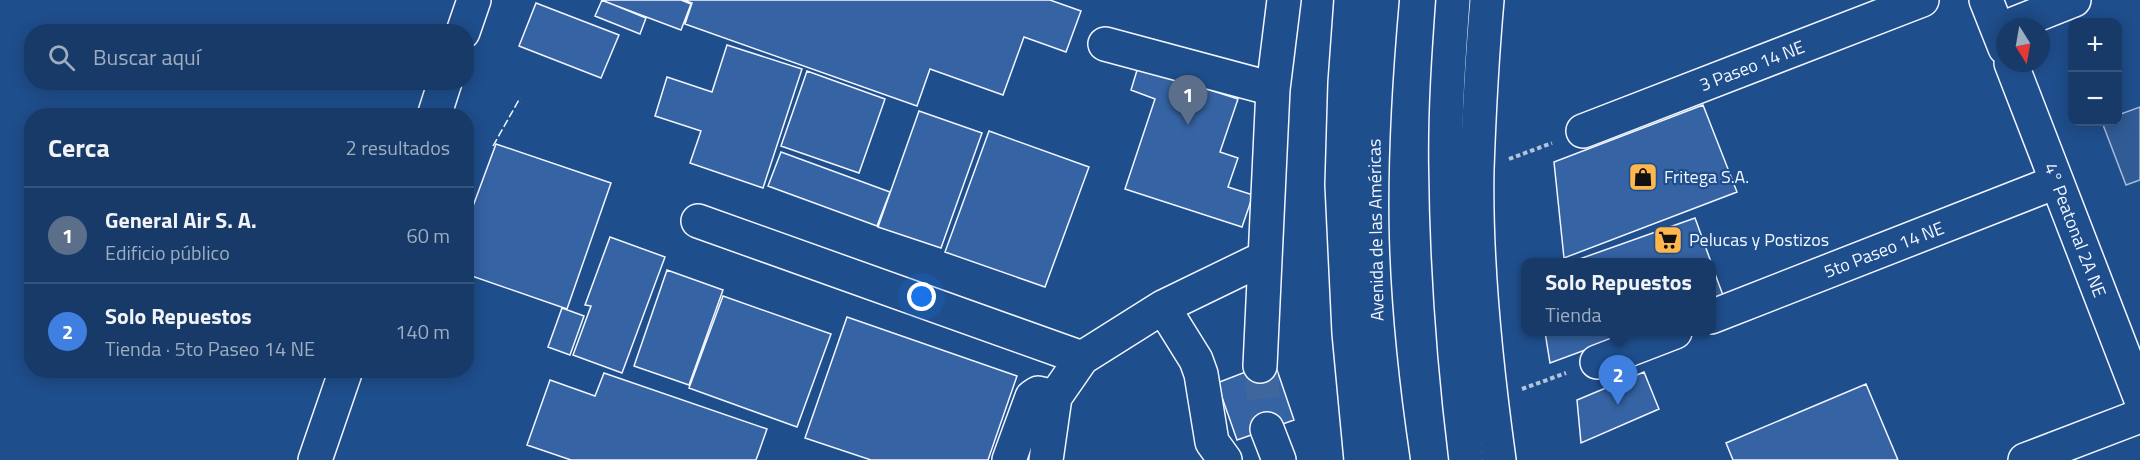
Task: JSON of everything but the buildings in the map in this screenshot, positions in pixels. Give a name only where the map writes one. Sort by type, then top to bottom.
[{"type":"street","points":[[466,24],[474,0]]},
{"type":"street","name":"Avenida de las Américas","points":[[1351,0],[1345,83],[1342,185],[1349,333],[1361,460]]},
{"type":"street","name":"Avenida de las Américas","points":[[1382,0],[1372,154],[1372,238],[1378,339],[1393,460]]},
{"type":"street","points":[[1453,0],[1448,73],[1446,166],[1448,269],[1455,371],[1466,460]]},
{"type":"street","points":[[1487,0],[1477,171],[1480,277],[1490,400],[1499,460]]},
{"type":"street","name":"3 Paseo 14 NE","points":[[1583,131],[1922,0]]},
{"type":"street","points":[[1986,0],[1996,19]]},
{"type":"street","points":[[2035,18],[2074,0]]},
{"type":"street","points":[[1260,366],[1273,89],[1282,1]]},
{"type":"street","points":[[1105,44],[1273,89]]},
{"type":"street","name":"4° Peatonal 2A NE","points":[[2014,72],[2140,397]]},
{"type":"street","points":[[437,108],[442,90]]},
{"type":"street","name":"5to Paseo 14 NE","points":[[1716,315],[2056,182]]},
{"type":"street","points":[[698,221],[1082,358]]},
{"type":"street","points":[[1046,460],[1055,397],[1082,358],[1162,307],[1264,258]]},
{"type":"street","points":[[1162,307],[1196,360],[1201,374],[1212,442],[1225,460]]},
{"type":"street","points":[[1597,362],[1665,336]]},
{"type":"street","points":[[315,460],[343,378]]},
{"type":"street","points":[[1009,460],[1032,397],[1038,393],[1055,397]]},
{"type":"street","points":[[2025,460],[2140,416]]},
{"type":"street","points":[[1267,429],[1279,460]]},
{"type":"path","points":[[1477,171],[1583,131]]},
{"type":"path","points":[[1490,400],[1597,362]]},
{"type":"shaded area","points":[[2140,107],[2140,180],[2126,185],[2104,126],[2122,126],[2122,114]]},
{"type":"tunnel","points":[[1260,366],[1267,429]]},
{"type":"fence","points":[[493,146],[520,98]]},
{"type":"place","name":"General Air S. A.","points":[[1188,125]]},
{"type":"place","name":"Fritega S.A.","points":[[1643,177]]},
{"type":"place","name":"Pelucas y Postizos","points":[[1668,240]]},
{"type":"place","name":"Solo Repuestos","points":[[1618,405]]}]
